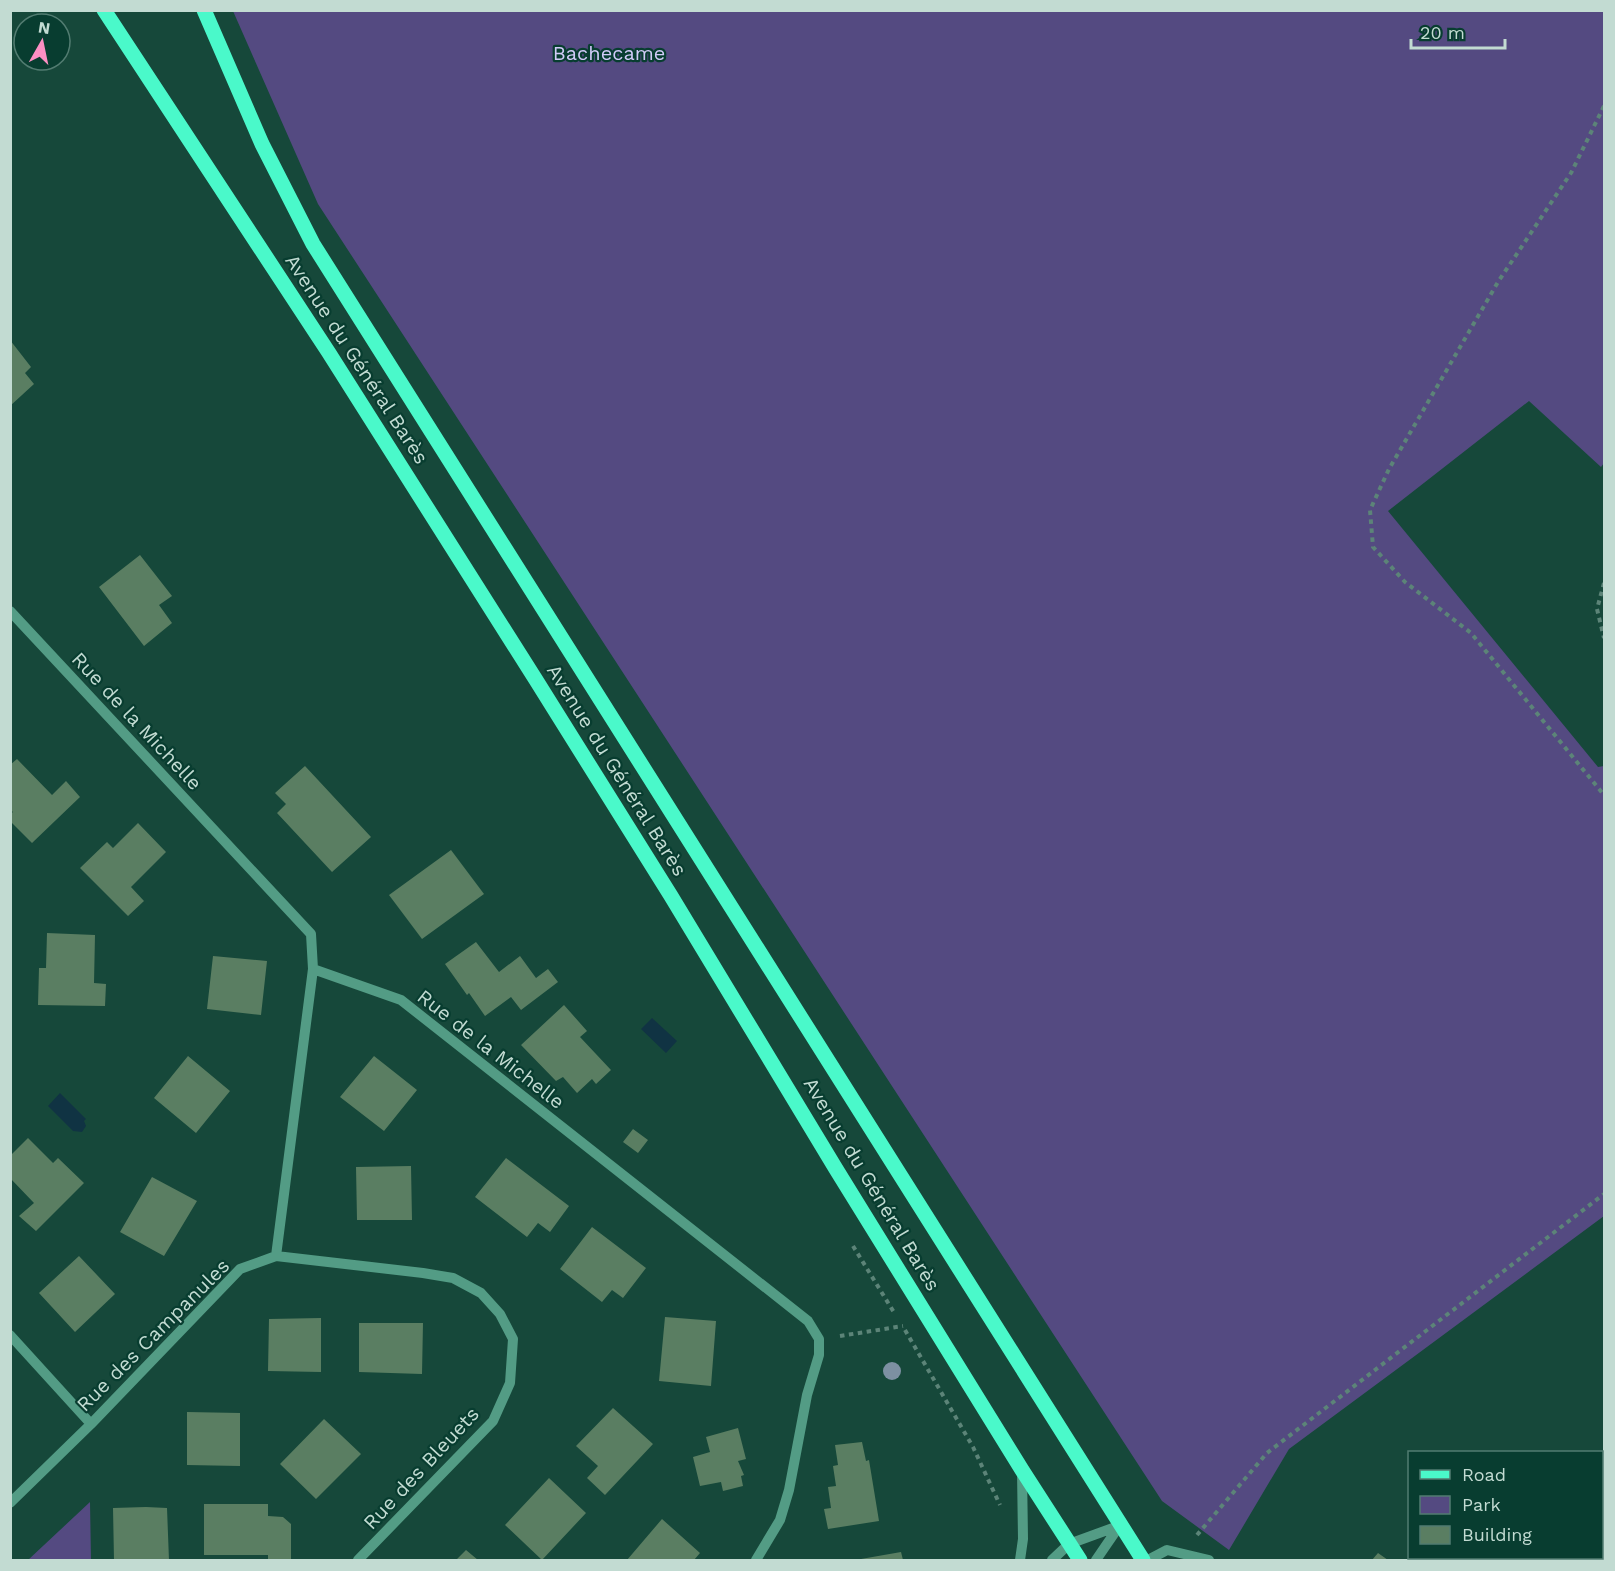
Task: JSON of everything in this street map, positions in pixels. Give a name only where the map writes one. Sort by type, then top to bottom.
[{"type":"main road","name":"Avenue du Général Barès","points":[[104,10],[329,353],[542,690],[671,896],[1022,1470],[1080,1560]]},
{"type":"main road","name":"Avenue du Général Barès","points":[[204,10],[262,144],[313,244],[1143,1560]]},
{"type":"street","name":"Rue de la Michelle","points":[[10,611],[311,934],[313,969],[401,1000],[808,1321],[819,1340]]},
{"type":"street","points":[[276,1256],[313,969]]},
{"type":"street","name":"Rue des Campanules","points":[[10,1503],[91,1424],[240,1269],[276,1256]]},
{"type":"street","name":"Rue des Bleuets","points":[[276,1256],[453,1278],[481,1293],[500,1314],[513,1339],[510,1383],[493,1421],[358,1560]]},
{"type":"street","points":[[10,1335],[91,1424]]},
{"type":"street","points":[[756,1560],[780,1520],[789,1490],[807,1395],[819,1355],[819,1340]]},
{"type":"street","points":[[1020,1560],[1023,1539],[1022,1470]]},
{"type":"street","points":[[1052,1560],[1069,1544],[1120,1525]]},
{"type":"street","points":[[1096,1560],[1120,1525]]},
{"type":"street","points":[[1148,1560],[1167,1550],[1209,1560]]},
{"type":"path","points":[[1605,106],[1571,173],[1498,282],[1389,469],[1370,510],[1373,547],[1405,582],[1471,633],[1605,795]]},
{"type":"path","points":[[1605,583],[1597,609],[1605,638]]},
{"type":"path","points":[[1182,1552],[1267,1453],[1605,1194]]},
{"type":"path","points":[[819,1340],[903,1326]]},
{"type":"green space","name":"Bachecame","points":[[233,11],[1604,11],[1604,463],[1601,467],[1529,401],[1388,511],[1598,767],[1604,766],[1604,1216],[1289,1449],[1229,1550],[1162,1501],[318,204]]},
{"type":"green space","points":[[90,1502],[91,1560],[28,1560]]},
{"type":"water","points":[[652,1018],[677,1041],[666,1053],[641,1029]]},
{"type":"water","points":[[60,1093],[86,1119],[84,1121],[86,1126],[82,1132],[73,1131],[48,1106]]},
{"type":"building","points":[[10,340],[31,367],[25,373],[34,384],[10,406]]},
{"type":"building","points":[[140,555],[172,596],[159,605],[172,623],[144,646],[99,587]]},
{"type":"building","points":[[17,759],[52,795],[66,781],[80,797],[32,843],[10,821],[10,814],[13,812],[10,810],[10,765]]},
{"type":"building","points":[[305,766],[371,837],[332,872],[277,813],[286,804],[275,793]]},
{"type":"building","points":[[138,823],[166,852],[131,887],[144,901],[128,916],[80,868],[107,842],[113,848]]},
{"type":"building","points":[[451,850],[484,894],[422,939],[389,895]]},
{"type":"building","points":[[47,933],[95,935],[94,983],[106,984],[105,1006],[38,1005],[39,968],[46,968]]},
{"type":"building","points":[[476,942],[499,972],[520,956],[536,978],[548,969],[558,982],[521,1010],[511,997],[485,1016],[445,964]]},
{"type":"building","points":[[213,956],[267,961],[261,1015],[207,1009]]},
{"type":"building","points":[[564,1005],[587,1031],[580,1037],[611,1070],[596,1084],[592,1079],[577,1093],[563,1077],[556,1081],[521,1045]]},
{"type":"building","points":[[188,1056],[230,1091],[196,1133],[154,1098]]},
{"type":"building","points":[[374,1056],[417,1090],[384,1131],[340,1097]]},
{"type":"building","points":[[633,1129],[648,1140],[638,1153],[623,1142]]},
{"type":"building","points":[[28,1138],[53,1163],[58,1158],[84,1183],[36,1231],[19,1216],[34,1203],[10,1178],[10,1156]]},
{"type":"building","points":[[506,1158],[569,1206],[550,1232],[538,1223],[527,1237],[475,1197]]},
{"type":"building","points":[[411,1166],[412,1220],[357,1220],[356,1167]]},
{"type":"building","points":[[152,1177],[197,1201],[164,1256],[120,1232]]},
{"type":"building","points":[[592,1227],[646,1268],[623,1298],[612,1290],[602,1302],[560,1269]]},
{"type":"building","points":[[79,1256],[115,1294],[75,1332],[39,1293]]},
{"type":"building","points":[[665,1317],[716,1321],[711,1386],[659,1381]]},
{"type":"building","points":[[321,1318],[321,1372],[268,1371],[269,1319]]},
{"type":"building","points":[[359,1323],[423,1323],[422,1374],[359,1372]]},
{"type":"building","points":[[613,1408],[653,1444],[605,1495],[587,1478],[598,1466],[576,1446]]},
{"type":"building","points":[[187,1412],[240,1413],[240,1466],[187,1465]]},
{"type":"building","points":[[324,1419],[361,1454],[316,1499],[280,1464]]},
{"type":"building","points":[[738,1428],[746,1459],[738,1461],[744,1475],[741,1476],[743,1486],[723,1491],[721,1482],[700,1486],[693,1457],[710,1452],[706,1437]]},
{"type":"building","points":[[862,1442],[866,1461],[869,1460],[879,1521],[828,1529],[824,1509],[831,1508],[828,1487],[836,1486],[833,1466],[838,1465],[835,1445]]},
{"type":"building","points":[[549,1478],[586,1513],[542,1560],[505,1525]]},
{"type":"building","points":[[204,1504],[268,1504],[268,1516],[283,1517],[291,1524],[291,1560],[268,1560],[268,1555],[204,1555]]},
{"type":"building","points":[[113,1508],[167,1508],[169,1560],[114,1560]]},
{"type":"building","points":[[662,1519],[700,1553],[694,1560],[627,1560]]},
{"type":"building","points":[[466,1550],[478,1560],[456,1560]]},
{"type":"building","points":[[901,1552],[903,1560],[861,1560],[861,1559]]},
{"type":"building","points":[[1378,1553],[1388,1560],[1372,1560]]}]
